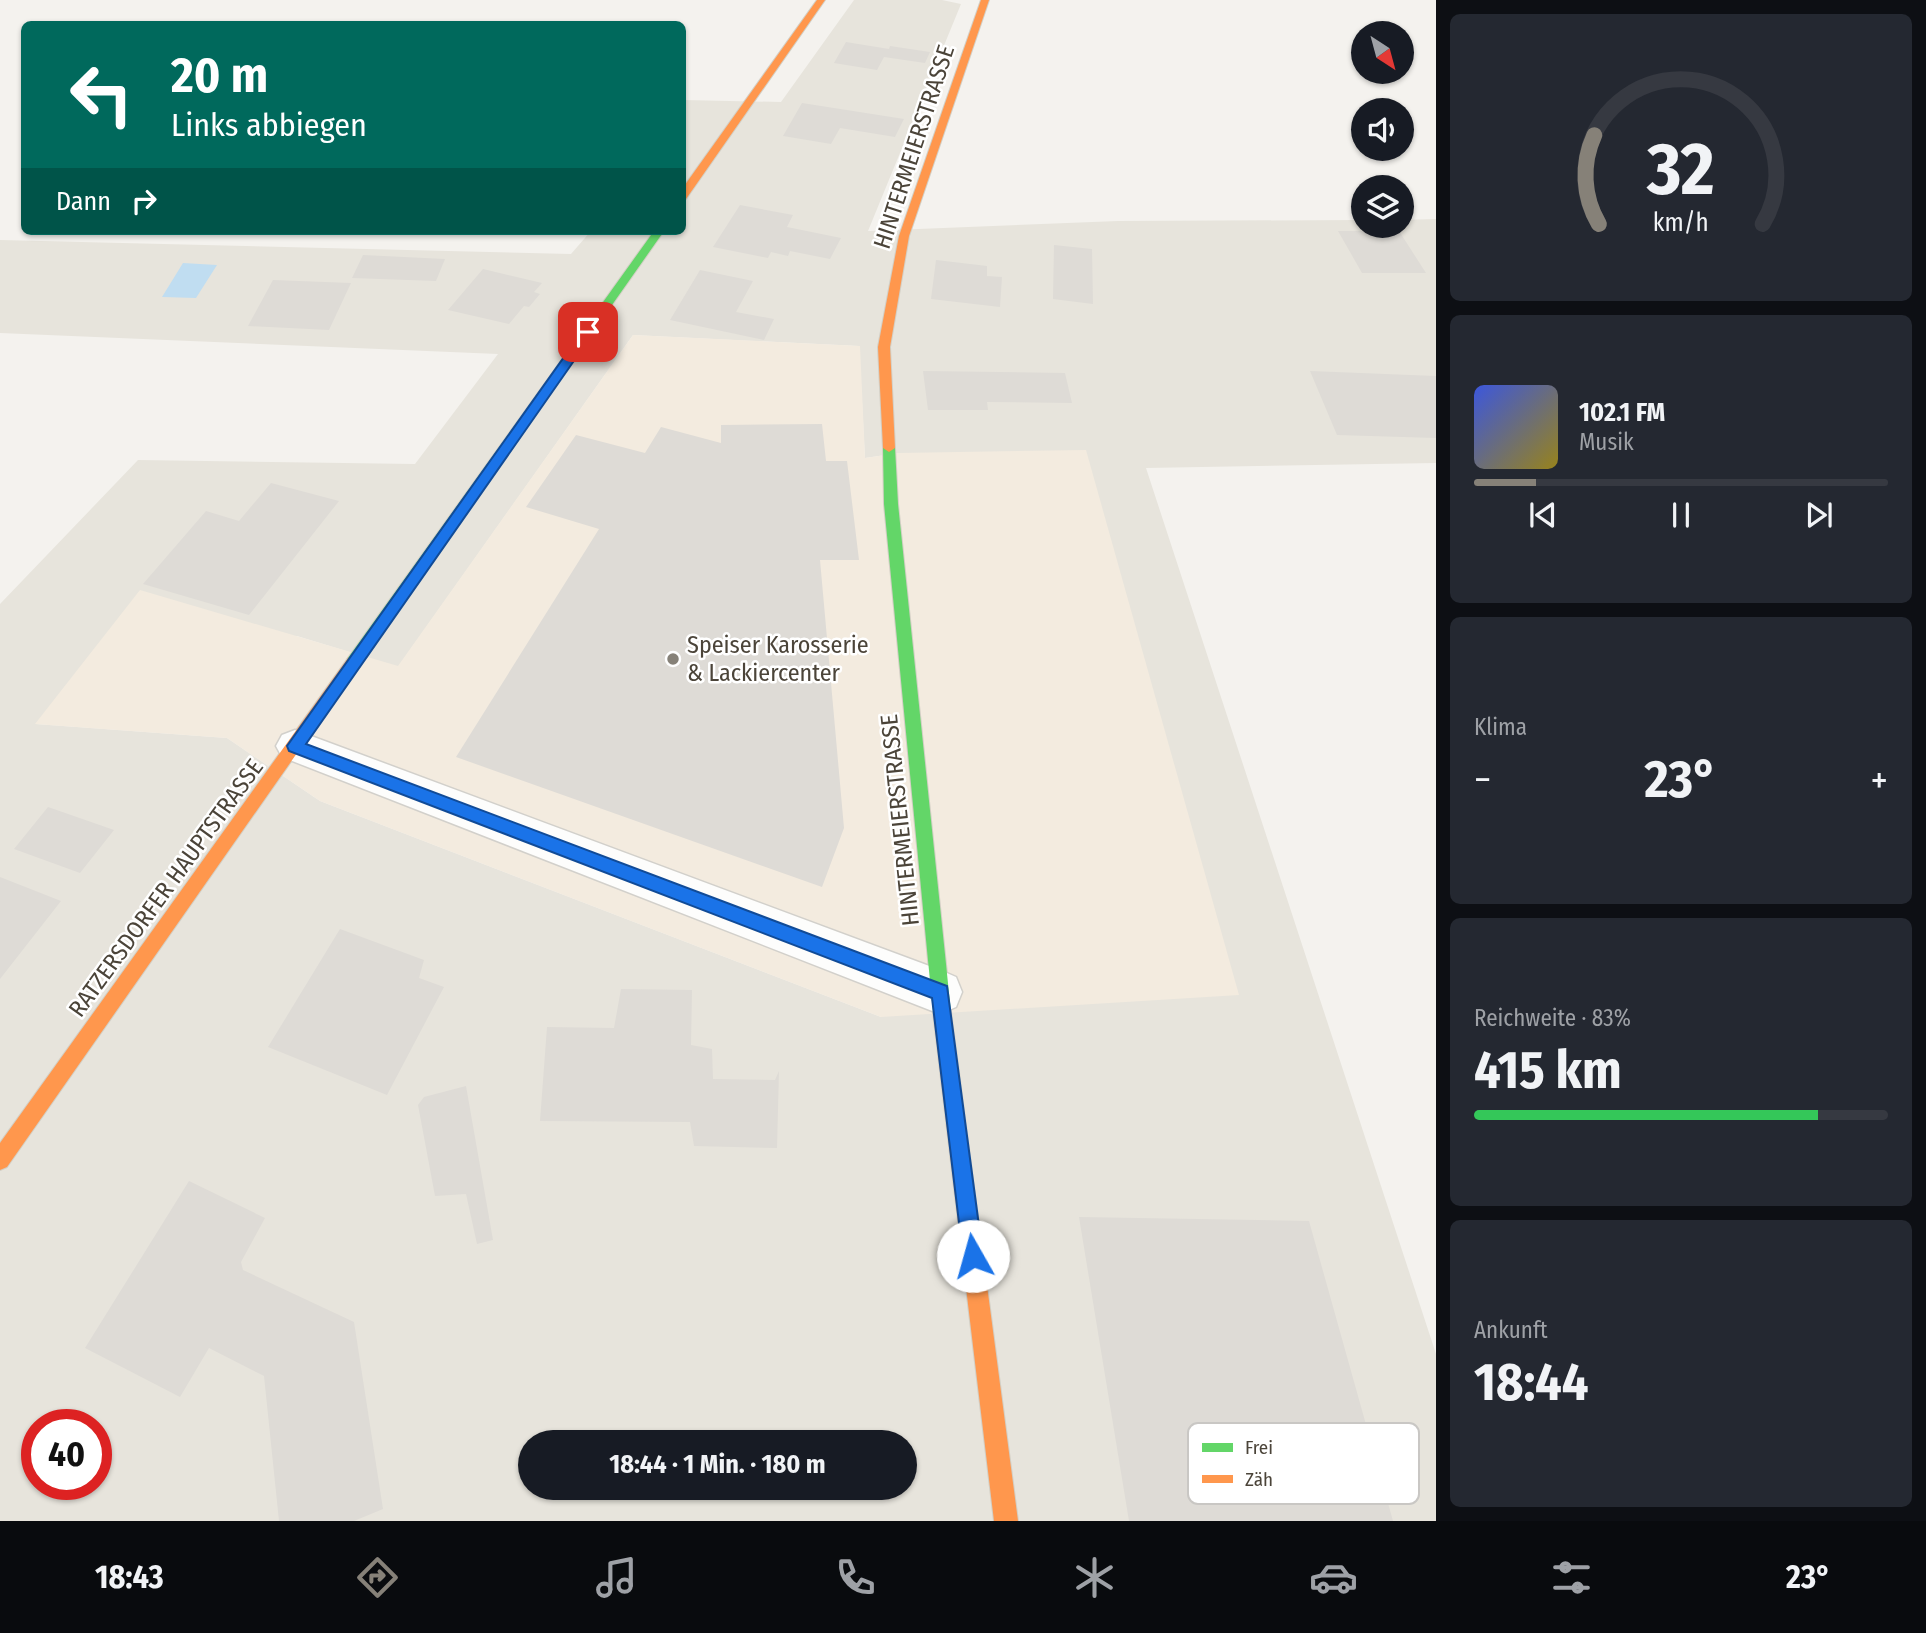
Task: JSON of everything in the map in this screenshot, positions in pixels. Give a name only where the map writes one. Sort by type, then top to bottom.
[{"type":"street","points":[[686,191],[821,0]]},
{"type":"street","name":"HINTERMEIERSTRASSE","points":[[985,0],[904,236],[884,347],[891,504],[940,992],[1006,1521]]},
{"type":"street","name":"RATZERSDORFER HAUPTSTRASSE","points":[[0,1160],[656,235]]},
{"type":"street","points":[[295,746],[940,992]]},
{"type":"shaded area","points":[[854,0],[942,0],[961,4],[868,231],[1118,221],[1351,220],[1351,238],[1414,238],[1414,220],[1436,219],[1436,463],[1146,468],[1436,1354],[1436,1521],[0,1521],[0,604],[138,460],[415,464],[498,354],[0,333],[0,240],[571,254],[588,235],[686,235],[686,100],[781,102]],"holes":[[[633,335],[859,346],[865,458],[899,453],[881,1017],[320,801],[227,738],[36,724],[297,636],[398,667]]]},
{"type":"shaded area","points":[[633,335],[860,346],[865,458],[899,453],[1086,450],[1239,995],[881,1017],[320,801],[227,738],[35,724],[140,590],[398,666]]},
{"type":"water","points":[[183,263],[217,265],[196,298],[162,297]]},
{"type":"building","points":[[846,42],[930,52],[925,63],[884,57],[877,70],[834,63]]},
{"type":"building","points":[[802,103],[904,119],[895,137],[840,128],[831,144],[783,136]]},
{"type":"building","points":[[740,205],[793,215],[787,227],[841,238],[830,259],[790,251],[788,256],[771,252],[768,258],[713,247]]},
{"type":"building","points":[[1338,231],[1351,231],[1351,238],[1404,238],[1426,273],[1362,273]]},
{"type":"building","points":[[1054,245],[1092,249],[1093,304],[1053,299]]},
{"type":"building","points":[[363,255],[445,259],[436,281],[352,278]]},
{"type":"building","points":[[936,260],[987,266],[987,276],[1002,277],[1000,307],[931,299]]},
{"type":"building","points":[[483,269],[542,283],[534,292],[540,294],[529,307],[524,306],[509,324],[448,310]]},
{"type":"building","points":[[700,270],[753,281],[736,312],[774,319],[764,340],[670,320]]},
{"type":"building","points":[[273,280],[351,283],[329,330],[248,326]]},
{"type":"building","points":[[923,371],[1065,373],[1072,403],[987,402],[988,410],[928,410]]},
{"type":"building","points":[[1310,371],[1436,376],[1436,438],[1337,435]]},
{"type":"building","name":"Speiser Karosserie & Lackiercenter","points":[[822,424],[826,461],[847,461],[859,560],[820,560],[844,828],[822,887],[456,757],[599,529],[526,507],[576,435],[645,453],[661,427],[721,443],[721,425]]},
{"type":"building","points":[[271,483],[339,501],[249,615],[143,584],[206,511],[239,521]]},
{"type":"building","points":[[48,807],[114,830],[80,873],[14,849]]},
{"type":"building","points":[[0,877],[61,901],[0,979]]},
{"type":"building","points":[[340,929],[424,960],[419,978],[444,987],[387,1095],[268,1047]]},
{"type":"building","points":[[621,989],[692,990],[691,1045],[712,1049],[713,1079],[775,1080],[779,1071],[777,1148],[694,1146],[690,1122],[540,1121],[547,1027],[614,1028]]},
{"type":"building","points":[[466,1086],[493,1240],[477,1244],[466,1194],[435,1196],[418,1105],[424,1097]]},
{"type":"building","points":[[189,1181],[265,1218],[241,1262],[243,1270],[354,1322],[383,1509],[354,1521],[279,1521],[264,1376],[209,1348],[180,1397],[85,1348]]},
{"type":"building","points":[[1079,1217],[1309,1221],[1366,1423],[1188,1423],[1188,1504],[1388,1504],[1393,1521],[1129,1521]]},
{"type":"traffic: fast","points":[[353,662],[656,235]]},
{"type":"traffic: fast","points":[[889,448],[891,504],[942,1012]]},
{"type":"traffic: slow","points":[[686,191],[821,0]]},
{"type":"traffic: slow","points":[[889,448],[884,347],[904,236],[985,0]]},
{"type":"traffic: slow","points":[[0,1160],[353,662]]},
{"type":"traffic: slow","points":[[942,1012],[1006,1521]]},
{"type":"place","name":"Speiser Karosserie & Lackiercenter","points":[[673,659]]},
{"type":"route","points":[[588,332],[295,746],[940,992],[973,1256]]}]
